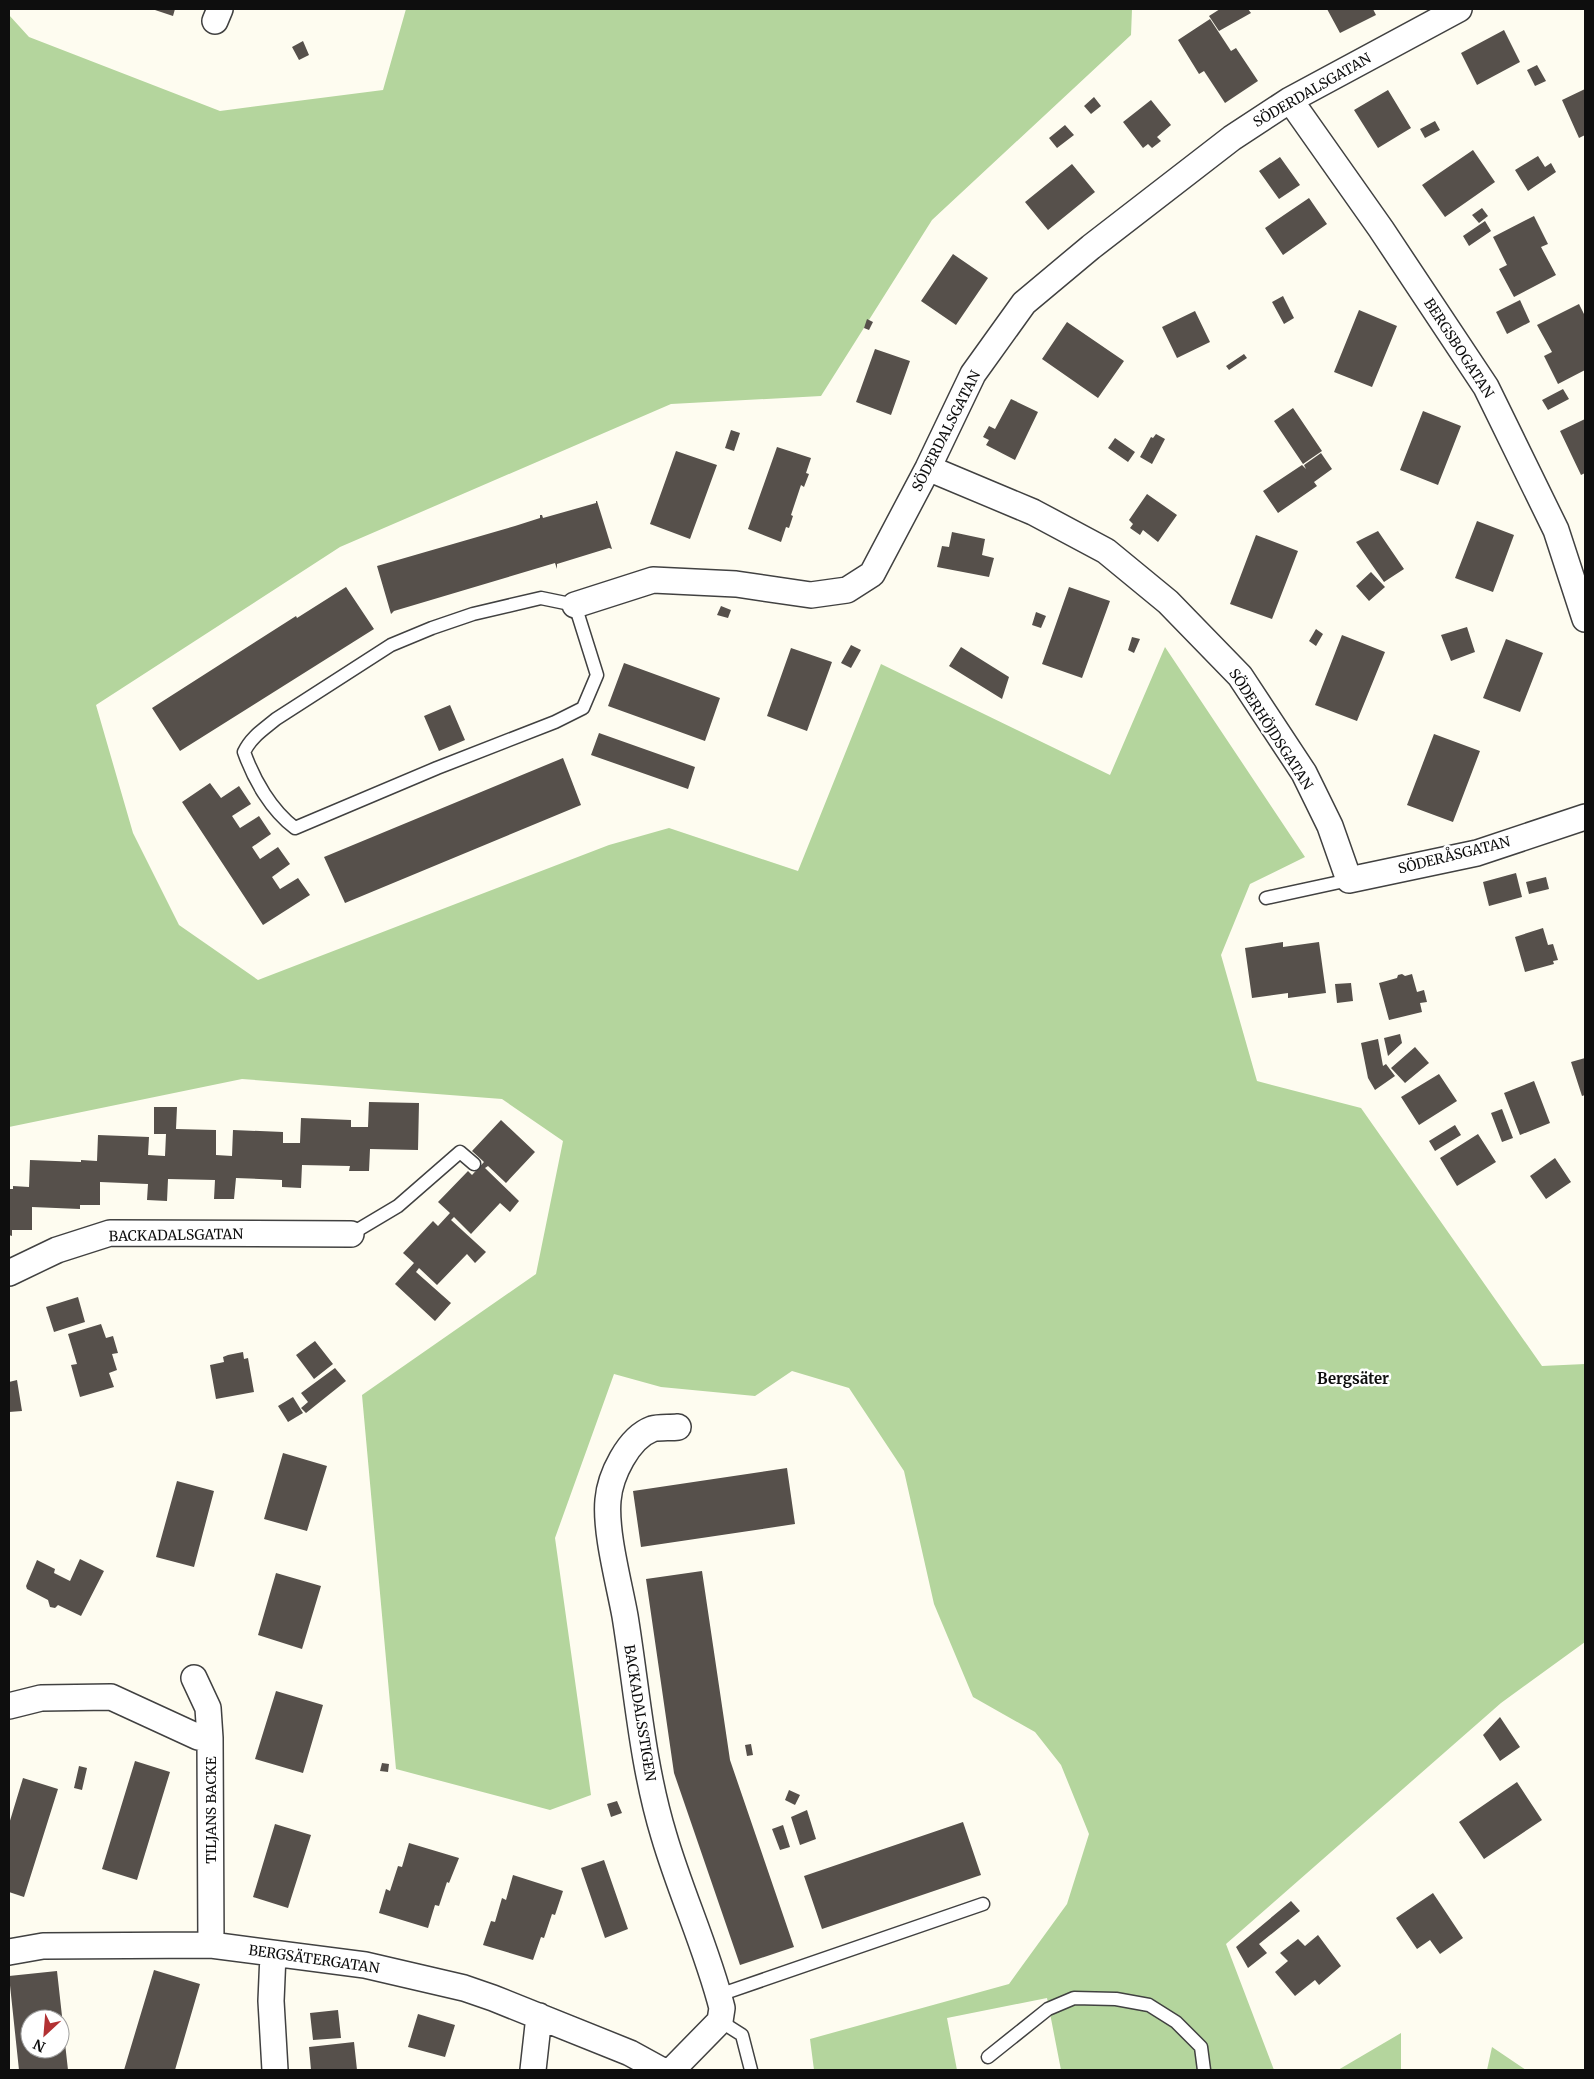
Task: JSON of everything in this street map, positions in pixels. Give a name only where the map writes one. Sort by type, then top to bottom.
[{"type":"street","name":"SÖDERDALSGATAN","points":[[575,605],[653,580],[736,584],[812,594],[846,590],[872,574],[928,468],[973,374],[1024,303],[1091,247],[1232,138],[1290,100],[1459,9]]},
{"type":"street","name":"BERGSBOGATAN","points":[[1290,100],[1381,228],[1486,388],[1556,530],[1585,619]]},
{"type":"street","name":"SÖDERHÖJDSGATAN","points":[[928,468],[1033,512],[1106,551],[1168,602],[1240,676],[1304,773],[1330,826],[1349,880]]},
{"type":"street","name":"SÖDERÅSGATAN","points":[[1349,880],[1476,853],[1585,817]]},
{"type":"street","name":"BACKADALSGATAN","points":[[9,1273],[57,1250],[110,1233],[351,1234]]},
{"type":"street","name":"BACKADALSSTIGEN","points":[[678,1427],[652,1429],[631,1443],[613,1478],[608,1501],[609,1532],[621,1591],[632,1660],[640,1732],[650,1784],[664,1837],[719,1995],[722,2008],[720,2021]]},
{"type":"street","name":"TILJANS BACKE","points":[[194,1678],[208,1708],[210,1738],[211,1945]]},
{"type":"street","points":[[9,1706],[41,1698],[111,1697],[198,1737],[210,1738]]},
{"type":"street","name":"BERGSÄTERGATAN","points":[[9,1952],[43,1946],[211,1945],[365,1964],[464,1988],[630,2053],[661,2070]]},
{"type":"street","points":[[273,1954],[271,2001],[275,2070]]},
{"type":"street","points":[[533,2070],[539,2016]]},
{"type":"street","points":[[672,2070],[720,2021]]},
{"type":"lane","points":[[541,598],[575,605],[597,675],[583,708],[555,722],[437,768],[294,828],[280,817],[262,788],[244,752],[249,742],[276,719],[391,645],[432,628],[473,614],[541,598]]},
{"type":"lane","points":[[1266,898],[1349,880]]},
{"type":"lane","points":[[351,1234],[398,1206],[460,1152],[474,1164]]},
{"type":"lane","points":[[719,1995],[983,1904]]},
{"type":"lane","points":[[988,2057],[1048,2009],[1074,1998],[1116,1999],[1149,2005],[1176,2022],[1200,2047],[1204,2070]]},
{"type":"lane","points":[[720,2021],[742,2035],[751,2070]]},
{"type":"green space","points":[[406,9],[1132,9],[1131,35],[932,220],[821,396],[671,404],[340,547],[96,705],[133,833],[179,925],[258,980],[609,845],[669,828],[798,871],[881,664],[1110,775],[1165,647],[1305,857],[1250,884],[1221,955],[1257,1081],[1361,1108],[1542,1366],[1585,1364],[1585,1642],[1501,1703],[1226,1944],[1274,2070],[1061,2070],[1047,1998],[947,2018],[957,2070],[814,2070],[810,2039],[1009,1984],[1067,1904],[1089,1834],[1061,1765],[1035,1732],[973,1697],[934,1604],[904,1471],[849,1388],[792,1371],[755,1396],[661,1387],[614,1374],[555,1538],[591,1795],[550,1810],[396,1769],[362,1395],[536,1274],[563,1141],[502,1099],[242,1079],[9,1127],[9,15],[29,37],[220,111],[383,90]]},
{"type":"green space","points":[[1401,2033],[1401,2070],[1338,2070]]},
{"type":"green space","points":[[1492,2047],[1526,2070],[1487,2070]]},
{"type":"building","points":[[152,9],[175,9],[173,16]]},
{"type":"building","points":[[1220,9],[1248,9],[1251,13],[1219,31],[1209,16]]},
{"type":"building","points":[[1327,9],[1373,9],[1376,15],[1340,33]]},
{"type":"building","points":[[1210,19],[1231,51],[1236,48],[1258,81],[1225,103],[1204,71],[1199,74],[1178,40]]},
{"type":"building","points":[[1504,30],[1520,62],[1477,85],[1461,53]]},
{"type":"building","points":[[303,41],[309,55],[299,60],[292,47]]},
{"type":"building","points":[[1537,65],[1546,81],[1535,86],[1527,70]]},
{"type":"building","points":[[1585,89],[1585,135],[1579,138],[1562,100]]},
{"type":"building","points":[[1388,90],[1411,128],[1378,148],[1354,110]]},
{"type":"building","points":[[1094,97],[1101,106],[1091,114],[1084,106]]},
{"type":"building","points":[[1151,100],[1171,125],[1157,137],[1161,141],[1152,148],[1148,144],[1143,148],[1123,122]]},
{"type":"building","points":[[1435,121],[1440,130],[1425,138],[1420,129]]},
{"type":"building","points":[[1065,125],[1074,135],[1057,148],[1049,138]]},
{"type":"building","points":[[1473,150],[1495,182],[1445,217],[1422,185]]},
{"type":"building","points":[[1538,156],[1545,167],[1551,163],[1556,172],[1528,191],[1515,170]]},
{"type":"building","points":[[1280,157],[1300,185],[1279,199],[1259,171]]},
{"type":"building","points":[[1072,164],[1095,192],[1048,230],[1025,202]]},
{"type":"building","points":[[1309,198],[1327,224],[1283,255],[1265,228]]},
{"type":"building","points":[[1482,208],[1488,216],[1479,223],[1472,215]]},
{"type":"building","points":[[1534,216],[1548,244],[1541,247],[1556,275],[1514,297],[1499,269],[1507,265],[1493,237]]},
{"type":"building","points":[[1485,221],[1491,231],[1469,246],[1463,236]]},
{"type":"building","points":[[953,254],[988,278],[956,325],[921,301]]},
{"type":"building","points":[[1283,296],[1294,318],[1284,324],[1272,302]]},
{"type":"building","points":[[1520,300],[1530,322],[1507,334],[1496,312]]},
{"type":"building","points":[[1579,304],[1585,316],[1585,370],[1558,384],[1544,356],[1552,352],[1537,325]]},
{"type":"building","points":[[1359,310],[1397,326],[1372,387],[1334,372]]},
{"type":"building","points":[[1195,311],[1210,342],[1177,358],[1162,327]]},
{"type":"building","points":[[867,319],[873,322],[869,330],[864,328]]},
{"type":"building","points":[[1067,322],[1124,361],[1098,398],[1042,359]]},
{"type":"building","points":[[875,349],[910,361],[891,415],[856,402]]},
{"type":"building","points":[[1244,354],[1247,358],[1229,370],[1226,366]]},
{"type":"building","points":[[1563,389],[1569,399],[1548,410],[1542,400]]},
{"type":"building","points":[[1011,399],[1038,412],[1015,460],[986,445],[989,440],[983,437],[989,426],[995,429]]},
{"type":"building","points":[[1293,408],[1322,451],[1303,464],[1274,421]]},
{"type":"building","points":[[1423,411],[1461,426],[1438,485],[1400,470]]},
{"type":"building","points":[[1585,419],[1585,473],[1581,475],[1560,431]]},
{"type":"building","points":[[731,430],[740,433],[734,451],[725,448]]},
{"type":"building","points":[[1156,434],[1165,439],[1152,464],[1140,457],[1151,437],[1153,438]]},
{"type":"building","points":[[1115,438],[1135,452],[1128,462],[1108,448]]},
{"type":"building","points":[[777,447],[811,458],[806,473],[809,474],[804,487],[801,485],[791,515],[793,516],[789,528],[786,527],[781,542],[748,529]]},
{"type":"building","points":[[676,451],[717,465],[690,539],[650,524]]},
{"type":"building","points":[[1321,453],[1332,469],[1314,482],[1317,486],[1278,513],[1263,491],[1302,465],[1306,469],[1304,465]]},
{"type":"building","points":[[1147,494],[1177,515],[1158,542],[1143,530],[1140,535],[1130,528],[1133,524],[1129,520]]},
{"type":"building","points":[[596,501],[612,549],[609,548],[557,564],[557,569],[555,563],[394,611],[391,614],[377,566],[515,526],[540,518],[540,515],[543,518],[596,503]]},
{"type":"building","points":[[1477,521],[1514,535],[1493,592],[1455,578]]},
{"type":"building","points":[[1378,531],[1404,569],[1384,582],[1356,542]]},
{"type":"building","points":[[952,532],[985,539],[982,555],[994,558],[989,577],[937,567],[942,546],[949,547]]},
{"type":"building","points":[[1256,535],[1298,551],[1272,619],[1230,604]]},
{"type":"building","points":[[1371,572],[1385,587],[1369,601],[1356,586]]},
{"type":"building","points":[[346,587],[374,629],[180,751],[152,708],[296,616],[297,618]]},
{"type":"building","points":[[1069,587],[1110,601],[1082,678],[1042,664]]},
{"type":"building","points":[[721,606],[731,610],[728,618],[717,615]]},
{"type":"building","points":[[1036,612],[1046,616],[1041,628],[1032,625]]},
{"type":"building","points":[[1467,627],[1475,652],[1451,661],[1441,635]]},
{"type":"building","points":[[1316,629],[1323,634],[1316,646],[1309,641]]},
{"type":"building","points":[[1342,635],[1385,652],[1357,721],[1315,705]]},
{"type":"building","points":[[1132,637],[1140,639],[1134,653],[1128,650]]},
{"type":"building","points":[[1506,639],[1543,653],[1520,712],[1483,698]]},
{"type":"building","points":[[851,645],[861,650],[851,668],[841,663]]},
{"type":"building","points":[[961,647],[1009,677],[1002,699],[949,666]]},
{"type":"building","points":[[791,648],[832,662],[807,731],[767,716]]},
{"type":"building","points":[[624,663],[720,698],[705,741],[608,706]]},
{"type":"building","points":[[450,705],[465,740],[439,751],[424,716]]},
{"type":"building","points":[[599,733],[695,767],[688,789],[591,755]]},
{"type":"building","points":[[1434,734],[1480,751],[1453,822],[1407,805]]},
{"type":"building","points":[[563,758],[581,805],[345,903],[324,857]]},
{"type":"building","points":[[210,783],[221,798],[239,786],[251,804],[232,816],[240,828],[259,816],[271,834],[252,847],[260,859],[278,847],[290,864],[272,877],[280,889],[298,878],[310,895],[263,925],[182,802]]},
{"type":"building","points":[[1516,873],[1522,897],[1489,906],[1483,882]]},
{"type":"building","points":[[1546,877],[1549,889],[1529,894],[1526,882]]},
{"type":"building","points":[[1543,928],[1548,945],[1553,944],[1558,960],[1553,961],[1554,964],[1525,972],[1515,937]]},
{"type":"building","points":[[1283,942],[1283,947],[1319,942],[1326,993],[1288,998],[1288,993],[1252,998],[1245,948]]},
{"type":"building","points":[[1402,974],[1405,976],[1412,974],[1417,992],[1424,990],[1427,1002],[1420,1003],[1422,1012],[1389,1020],[1379,983],[1397,978],[1398,975]]},
{"type":"building","points":[[1351,983],[1353,1001],[1337,1003],[1335,984]]},
{"type":"building","points":[[1400,1034],[1402,1043],[1388,1056],[1384,1038]]},
{"type":"building","points":[[1378,1039],[1383,1066],[1386,1064],[1395,1076],[1375,1090],[1368,1078],[1361,1043]]},
{"type":"building","points":[[1415,1047],[1429,1063],[1405,1083],[1391,1068]]},
{"type":"building","points":[[1585,1058],[1585,1095],[1582,1096],[1571,1062]]},
{"type":"building","points":[[1439,1074],[1457,1101],[1419,1125],[1401,1097]]},
{"type":"building","points":[[1534,1081],[1550,1123],[1520,1135],[1504,1093]]},
{"type":"building","points":[[369,1102],[419,1103],[418,1150],[370,1149],[369,1171],[349,1171],[350,1166],[302,1165],[301,1188],[282,1187],[282,1180],[236,1178],[234,1199],[214,1199],[215,1180],[168,1179],[167,1201],[147,1200],[148,1184],[100,1182],[100,1205],[80,1205],[80,1209],[32,1207],[32,1230],[12,1230],[12,1236],[9,1235],[9,1189],[13,1189],[13,1186],[29,1187],[30,1160],[97,1161],[98,1135],[149,1137],[148,1155],[165,1156],[166,1134],[154,1134],[154,1107],[177,1107],[176,1129],[216,1130],[216,1155],[232,1156],[233,1130],[283,1132],[283,1143],[300,1143],[301,1118],[351,1120],[351,1127],[368,1127]]},
{"type":"building","points":[[1502,1109],[1513,1138],[1502,1142],[1491,1113]]},
{"type":"building","points":[[501,1120],[535,1152],[506,1183],[488,1166],[485,1168],[519,1201],[510,1212],[500,1203],[471,1234],[454,1217],[451,1220],[486,1252],[475,1263],[467,1254],[437,1285],[419,1268],[416,1272],[451,1303],[435,1321],[395,1284],[414,1263],[403,1253],[433,1221],[438,1226],[450,1213],[438,1202],[468,1171],[472,1175],[484,1162],[472,1151]]},
{"type":"building","points":[[1455,1125],[1461,1135],[1435,1151],[1429,1141]]},
{"type":"building","points":[[1478,1134],[1496,1162],[1457,1186],[1440,1158]]},
{"type":"building","points":[[1555,1158],[1571,1182],[1546,1199],[1530,1176]]},
{"type":"building","points":[[78,1297],[85,1322],[54,1332],[46,1307]]},
{"type":"building","points":[[101,1324],[106,1338],[113,1336],[118,1353],[112,1354],[117,1370],[109,1373],[114,1387],[80,1397],[71,1365],[77,1364],[68,1334]]},
{"type":"building","points":[[315,1341],[333,1364],[314,1379],[296,1355]]},
{"type":"building","points":[[243,1352],[244,1359],[248,1358],[254,1392],[216,1399],[210,1365],[224,1362],[223,1357],[228,1355]]},
{"type":"building","points":[[335,1368],[346,1381],[306,1413],[301,1408],[308,1402],[301,1393]]},
{"type":"building","points":[[17,1380],[22,1411],[9,1412],[9,1382]]},
{"type":"building","points":[[293,1397],[303,1413],[288,1422],[278,1406]]},
{"type":"building","points":[[283,1453],[327,1466],[307,1531],[264,1519]]},
{"type":"building","points":[[787,1468],[795,1524],[641,1547],[633,1491]]},
{"type":"building","points":[[177,1481],[214,1491],[194,1567],[156,1557]]},
{"type":"building","points":[[80,1559],[104,1571],[81,1616],[58,1605],[55,1608],[50,1607],[48,1600],[27,1589],[26,1586],[37,1560],[55,1569],[54,1573],[70,1581]]},
{"type":"building","points":[[702,1571],[730,1760],[794,1947],[740,1965],[674,1773],[646,1579]]},
{"type":"building","points":[[276,1573],[321,1586],[302,1649],[258,1635]]},
{"type":"building","points":[[276,1691],[323,1705],[303,1773],[255,1759]]},
{"type":"building","points":[[1500,1717],[1520,1747],[1500,1761],[1483,1735]]},
{"type":"building","points":[[751,1744],[753,1755],[747,1756],[745,1745]]},
{"type":"building","points":[[135,1761],[170,1772],[137,1880],[102,1869]]},
{"type":"building","points":[[382,1763],[389,1764],[388,1772],[380,1771]]},
{"type":"building","points":[[79,1766],[87,1768],[82,1790],[74,1788]]},
{"type":"building","points":[[23,1778],[58,1789],[24,1897],[9,1892],[9,1824]]},
{"type":"building","points":[[1517,1782],[1542,1820],[1484,1859],[1459,1822]]},
{"type":"building","points":[[789,1790],[800,1795],[795,1805],[785,1800]]},
{"type":"building","points":[[617,1801],[622,1813],[611,1817],[607,1804]]},
{"type":"building","points":[[807,1810],[816,1839],[800,1845],[791,1817]]},
{"type":"building","points":[[963,1822],[981,1875],[822,1929],[804,1876]]},
{"type":"building","points":[[275,1824],[311,1835],[288,1908],[253,1897]]},
{"type":"building","points":[[783,1825],[790,1847],[780,1850],[772,1829]]},
{"type":"building","points":[[409,1843],[459,1858],[449,1883],[447,1882],[439,1906],[435,1905],[428,1928],[379,1913],[386,1889],[390,1891],[398,1866],[402,1867]]},
{"type":"building","points":[[604,1860],[628,1929],[605,1938],[581,1868]]},
{"type":"building","points":[[513,1875],[563,1891],[555,1915],[552,1914],[544,1938],[541,1937],[533,1960],[483,1945],[491,1921],[495,1922],[502,1898],[506,1900]]},
{"type":"building","points":[[1433,1893],[1463,1938],[1440,1954],[1430,1940],[1417,1949],[1396,1918]]},
{"type":"building","points":[[1291,1901],[1300,1911],[1259,1944],[1267,1953],[1248,1968],[1236,1947]]},
{"type":"building","points":[[1318,1935],[1341,1966],[1319,1985],[1315,1980],[1295,1996],[1275,1972],[1288,1961],[1280,1953],[1298,1939],[1305,1946]]},
{"type":"building","points":[[154,1970],[200,1984],[175,2070],[124,2070]]},
{"type":"building","points":[[57,1971],[61,2009],[20,2009],[20,2059],[67,2059],[68,2070],[19,2070],[9,1976]]},
{"type":"building","points":[[338,2010],[341,2038],[313,2040],[310,2013]]},
{"type":"building","points":[[418,2014],[455,2025],[445,2057],[408,2047]]},
{"type":"building","points":[[354,2042],[357,2070],[311,2070],[309,2047]]},
{"type":"district","name":"Bergsäter","points":[[1353,1379]]}]
